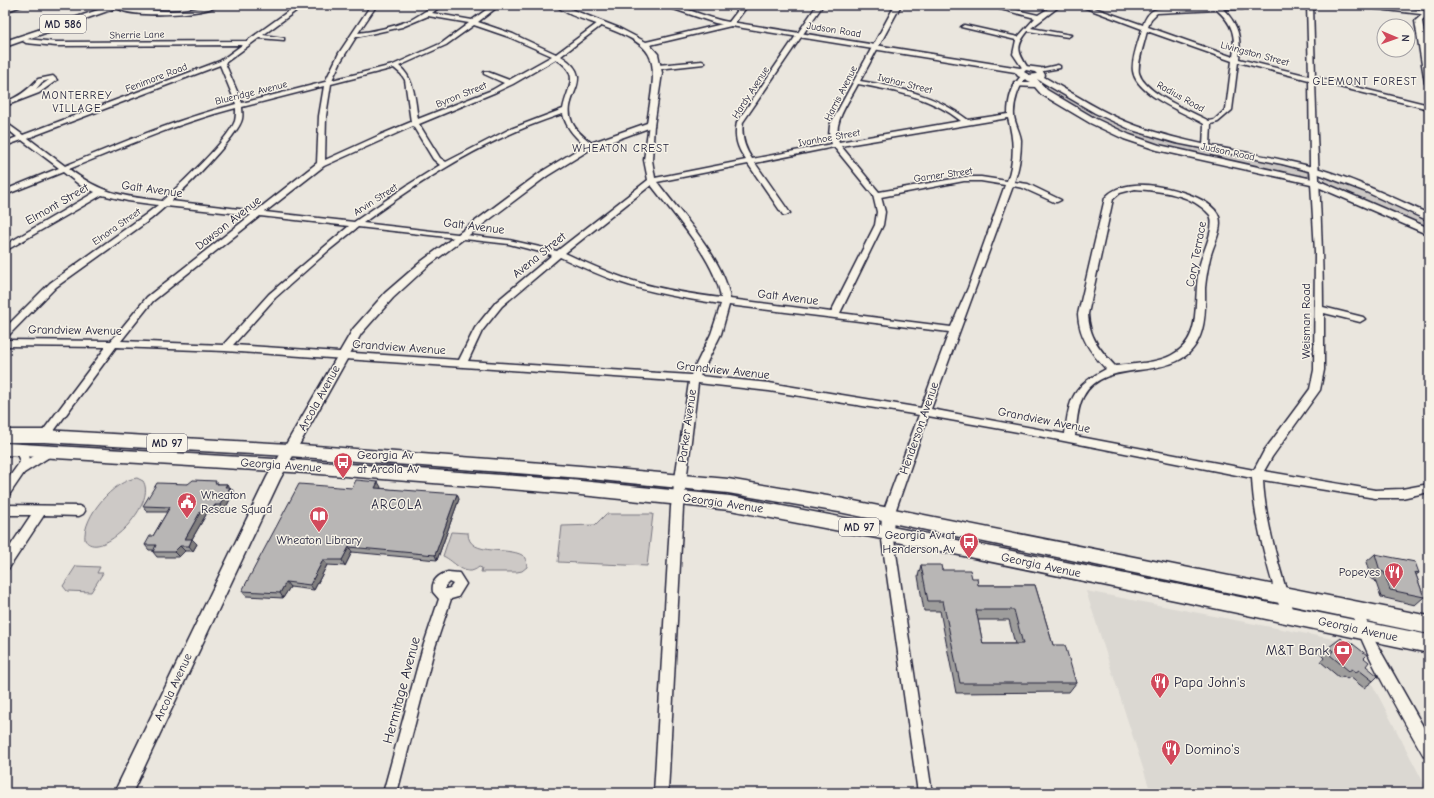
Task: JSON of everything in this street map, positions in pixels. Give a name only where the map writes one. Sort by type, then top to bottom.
[{"type":"main road","name":"MD 586","points":[[5,39],[105,5]]},
{"type":"main road","name":"MD 586","points":[[5,44],[121,7]]},
{"type":"main road","points":[[5,44],[26,41]]},
{"type":"main road","points":[[10,446],[44,436],[45,444],[50,451]]},
{"type":"main road","name":"Georgia Avenue","points":[[44,436],[289,450],[679,489],[1429,644]]},
{"type":"main road","name":"Georgia Avenue","points":[[10,446],[50,451],[280,465],[488,480],[776,494],[888,515],[1429,625]]},
{"type":"street","points":[[5,10],[21,5]]},
{"type":"street","points":[[121,7],[176,14],[198,11],[216,5]]},
{"type":"street","name":"Fenimore Road","points":[[5,144],[222,62],[300,5]]},
{"type":"street","points":[[321,164],[322,114],[328,83],[336,64],[374,5]]},
{"type":"street","points":[[356,35],[387,29],[427,14],[439,5]]},
{"type":"street","name":"Blueridge Avenue","points":[[5,193],[164,128],[205,114],[395,66],[444,44],[497,5]]},
{"type":"street","name":"Parker Avenue","points":[[559,5],[575,14],[628,34],[646,44],[655,54],[658,67],[647,155],[648,172],[652,181],[711,259],[724,286],[726,301],[716,334],[694,379],[679,489],[661,793]]},
{"type":"street","points":[[665,5],[717,22],[731,24],[745,5]]},
{"type":"street","name":"Hardy Avenue","points":[[786,213],[749,162],[739,143],[738,133],[740,122],[820,5]]},
{"type":"street","name":"Harris Avenue","points":[[836,145],[833,136],[833,125],[898,5]]},
{"type":"street","points":[[988,5],[1038,17]]},
{"type":"street","points":[[1030,75],[1019,60],[1016,50],[1020,39],[1038,17],[1058,5]]},
{"type":"street","name":"Livingston Street","points":[[1081,5],[1236,60],[1429,107]]},
{"type":"street","name":"Weisman Road","points":[[1257,474],[1268,454],[1315,390],[1319,370],[1319,252],[1314,182],[1310,5]]},
{"type":"street","points":[[1361,5],[1428,12]]},
{"type":"street","points":[[1216,6],[1243,7]]},
{"type":"street","points":[[1206,146],[1208,123],[1216,121],[1229,110],[1238,41],[1236,32],[1228,18],[1216,6]]},
{"type":"street","name":"Radius Road","points":[[1208,123],[1155,95],[1140,83],[1136,72],[1148,18],[1155,12],[1216,6]]},
{"type":"street","points":[[1428,12],[1418,21],[1429,83]]},
{"type":"street","points":[[427,14],[474,22],[557,56],[572,69],[574,82],[565,111],[570,128],[590,146]]},
{"type":"street","name":"Byron Street","points":[[321,164],[333,160],[382,136],[511,82],[557,56],[600,24]]},
{"type":"street","name":"Judson Road","points":[[646,44],[731,24],[1001,67],[1030,75],[1133,127],[1164,137],[1314,170],[1365,189],[1429,218]]},
{"type":"street","points":[[964,27],[1020,39]]},
{"type":"street","points":[[1027,29],[1068,35]]},
{"type":"street","points":[[257,36],[282,39]]},
{"type":"street","name":"Sherrie Lane","points":[[26,41],[56,44],[249,43]]},
{"type":"street","points":[[1001,67],[1014,65],[1019,60]]},
{"type":"street","points":[[222,62],[240,105]]},
{"type":"street","points":[[658,67],[702,63]]},
{"type":"street","points":[[395,66],[404,73],[408,80],[415,123],[437,159],[445,165]]},
{"type":"street","points":[[1017,84],[1030,75],[1058,67]]},
{"type":"street","points":[[486,73],[511,82]]},
{"type":"street","name":"Judson Road","points":[[1030,75],[1044,92],[1099,124],[1141,142],[1314,182],[1429,232]]},
{"type":"street","name":"Henderson Avenue","points":[[925,793],[887,533],[888,515],[954,330],[972,288],[1010,183],[1017,154],[1017,139],[1011,116],[1011,105],[1017,84],[1030,75]]},
{"type":"street","name":"Ivahar Street","points":[[857,82],[902,90],[926,97],[945,106],[966,122]]},
{"type":"street","points":[[5,104],[21,98]]},
{"type":"street","name":"Elnora Street","points":[[5,334],[53,285],[165,204],[218,150],[238,120],[240,105]]},
{"type":"street","name":"Arvin Street","points":[[225,348],[272,297],[355,224],[445,165],[495,139],[550,115],[565,111]]},
{"type":"street","name":"Ivanhoe Street","points":[[652,181],[836,145],[966,122],[1011,116]]},
{"type":"street","name":"Galt Avenue","points":[[5,124],[84,184],[101,192],[128,199],[509,242],[559,254],[621,280],[644,287],[690,297],[954,330]]},
{"type":"street","name":"Arcola Avenue","points":[[123,793],[280,465],[357,332],[387,297],[460,236],[560,162],[590,146],[651,124]]},
{"type":"street","points":[[834,315],[879,225],[881,212],[877,195],[836,145]]},
{"type":"street","name":"Dawson Avenue","points":[[44,436],[113,344],[150,299],[321,164]]},
{"type":"street","name":"Garner Street","points":[[877,195],[964,179],[981,179],[1010,183],[1039,191],[1057,200]]},
{"type":"street","name":"Avena Street","points":[[462,364],[478,330],[499,304],[559,254],[652,181]]},
{"type":"street","name":"Cory Terrace","points":[[1070,438],[1072,410],[1078,395],[1091,381],[1113,370],[1168,361],[1184,353],[1195,339],[1198,327],[1202,276],[1209,246],[1217,224],[1213,213],[1201,202],[1191,198],[1141,188],[1121,189],[1110,196],[1083,323],[1090,345],[1113,370]]},
{"type":"street","name":"Elmont Street","points":[[5,248],[101,192]]},
{"type":"street","points":[[1319,308],[1360,319]]},
{"type":"street","name":"Grandview Avenue","points":[[5,343],[113,344],[225,348],[694,379],[769,387],[924,412],[1257,474],[1390,496],[1412,493],[1429,488]]},
{"type":"street","points":[[5,492],[22,469],[25,462],[10,446]]},
{"type":"street","points":[[22,469],[50,451]]},
{"type":"street","points":[[1257,474],[1258,494],[1282,596],[1288,615]]},
{"type":"street","points":[[5,510],[79,511]]},
{"type":"street","points":[[5,564],[41,510]]},
{"type":"street","name":"Hermitage Avenue","points":[[390,793],[431,639],[446,596]]},
{"type":"street","points":[[1358,611],[1363,630],[1429,751]]},
{"type":"shaded area","points":[[1036,80],[1041,80],[1134,130],[1173,141],[1301,169],[1307,172],[1309,176],[1304,177],[1160,146],[1107,126],[1050,94]]},
{"type":"shaded area","points":[[1327,178],[1365,192],[1429,220],[1429,230],[1327,185],[1323,180]]},
{"type":"shaded area","points":[[137,478],[143,481],[145,491],[142,503],[135,516],[125,528],[114,538],[102,544],[92,545],[85,540],[85,531],[89,521],[101,501],[119,485],[128,480]]},
{"type":"shaded area","points":[[606,514],[653,514],[647,566],[558,562],[562,526],[595,525]]},
{"type":"shaded area","points":[[451,532],[468,533],[470,541],[475,546],[483,549],[520,554],[526,558],[527,567],[522,571],[517,572],[481,572],[482,568],[479,567],[469,571],[460,568],[443,556]]},
{"type":"shaded area","points":[[76,566],[100,567],[97,573],[103,573],[91,592],[67,591],[63,586]]},
{"type":"shaded area","points":[[1086,591],[1343,641],[1357,655],[1429,793],[1151,793]]},
{"type":"building","name":"Wheaton Rescue Squad","points":[[193,480],[216,481],[215,483],[218,483],[217,484],[227,484],[225,487],[230,487],[220,505],[215,505],[213,508],[203,507],[185,539],[192,539],[189,546],[180,546],[174,552],[153,552],[156,545],[145,545],[150,536],[153,536],[170,507],[143,506],[157,483],[188,484]]},
{"type":"building","points":[[356,480],[378,482],[375,488],[457,494],[435,555],[349,547],[342,560],[323,560],[310,585],[286,582],[280,593],[242,591],[299,484],[352,488]]},
{"type":"building","points":[[1375,554],[1415,562],[1419,573],[1415,572],[1424,597],[1390,590],[1384,572],[1380,571]]},
{"type":"building","points":[[921,565],[941,565],[942,570],[970,570],[972,578],[977,578],[978,585],[1035,585],[1053,645],[1065,645],[1076,683],[960,683],[943,601],[928,601]],"holes":[[[976,610],[1014,610],[1023,644],[983,644]]]},
{"type":"building","points":[[1341,638],[1346,643],[1349,641],[1367,655],[1364,658],[1369,662],[1366,666],[1378,676],[1373,681],[1359,670],[1356,672],[1352,669],[1349,671],[1330,655],[1333,651],[1329,647]]},
{"type":"place","name":"Georgia Av at Arcola Av","points":[[343,479]]},
{"type":"place","name":"Wheaton Rescue Squad","points":[[187,519]]},
{"type":"place","name":"Wheaton Library","points":[[319,533]]},
{"type":"place","name":"Georgia Av at Henderson Av","points":[[969,559]]},
{"type":"place","name":"Popeyes","points":[[1394,589]]},
{"type":"place","name":"M&T Bank","points":[[1343,667]]},
{"type":"place","name":"Papa John's","points":[[1160,699]]},
{"type":"place","name":"Domino's","points":[[1171,766]]},
{"type":"district","name":"GLEMONT FOREST","points":[[1365,81]]},
{"type":"district","name":"MONTERREY VILLAGE","points":[[77,101]]},
{"type":"district","name":"WHEATON CREST","points":[[621,148]]},
{"type":"district","name":"ARCOLA","points":[[397,504]]}]
